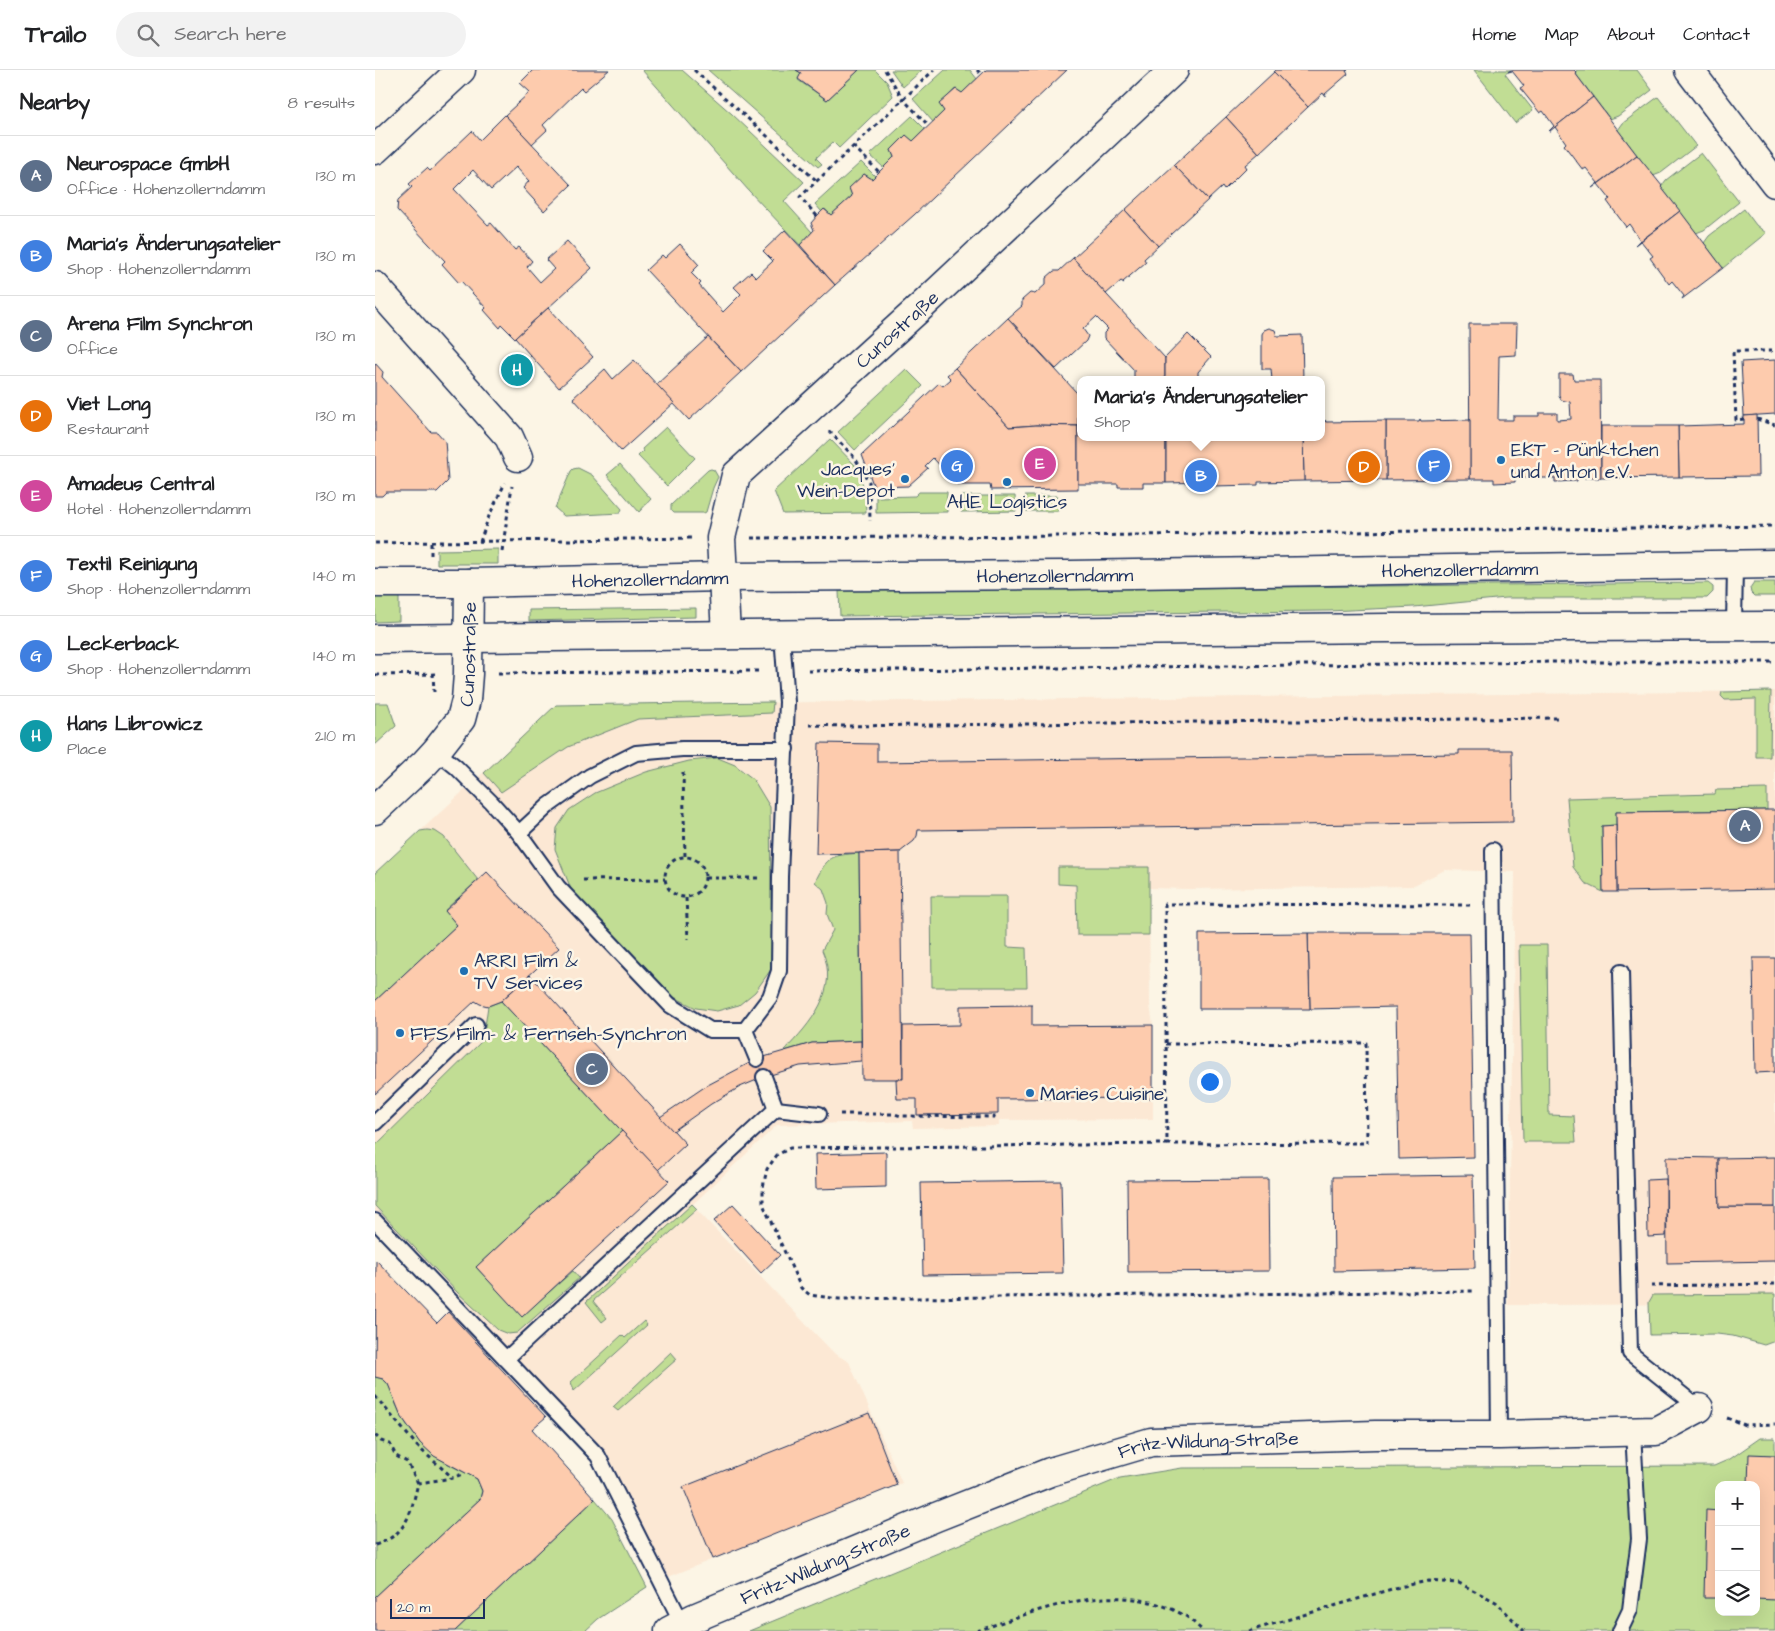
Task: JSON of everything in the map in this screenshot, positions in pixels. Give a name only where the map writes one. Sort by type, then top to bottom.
[{"type":"main road","points":[[375,150],[461,70]]},
{"type":"main road","name":"Cunostraße","points":[[726,635],[721,538],[735,475],[923,305],[1174,70]]},
{"type":"main road","points":[[1689,70],[1775,182]]},
{"type":"main road","points":[[375,286],[509,437],[518,457]]},
{"type":"main road","name":"Hohenzollerndamm","points":[[375,583],[1775,564]]},
{"type":"main road","name":"Cunostraße","points":[[375,810],[436,751],[461,719],[467,700],[469,583]]},
{"type":"main road","points":[[375,639],[1387,628],[1775,626]]},
{"type":"main road","name":"Fritz-Wildung-Straße","points":[[675,1627],[936,1517],[1050,1472],[1151,1442],[1375,1435],[1499,1435],[1656,1431],[1699,1408]]},
{"type":"lane","points":[[1734,626],[1735,566]]},
{"type":"lane","points":[[745,1030],[771,997],[779,972],[780,877],[787,702],[782,635]]},
{"type":"lane","points":[[519,832],[548,806],[590,776],[636,753],[682,749],[786,749]]},
{"type":"lane","points":[[436,751],[456,768],[519,832],[558,887],[670,1005],[709,1030],[745,1030]]},
{"type":"lane","points":[[1493,850],[1499,1435]]},
{"type":"lane","points":[[1621,972],[1630,1354],[1699,1408]]},
{"type":"lane","points":[[375,1123],[476,1025]]},
{"type":"lane","points":[[745,1030],[757,1059]]},
{"type":"lane","points":[[764,1077],[776,1109]]},
{"type":"lane","points":[[506,1359],[776,1109],[819,1114]]},
{"type":"lane","points":[[375,1221],[598,1456],[675,1627]]},
{"type":"lane","points":[[1620,1631],[1630,1610],[1639,1539],[1633,1432]]},
{"type":"path","points":[[694,70],[817,181]]},
{"type":"path","points":[[885,70],[903,99],[929,126]]},
{"type":"path","points":[[817,216],[800,197],[934,70]]},
{"type":"path","points":[[977,70],[982,75]]},
{"type":"path","points":[[853,146],[879,172]]},
{"type":"path","points":[[1744,420],[1736,420],[1733,351],[1775,351]]},
{"type":"path","points":[[1757,419],[1775,425]]},
{"type":"path","points":[[829,431],[855,458],[869,482],[870,521]]},
{"type":"path","points":[[480,542],[489,516],[502,490]]},
{"type":"path","points":[[502,558],[511,492]]},
{"type":"path","points":[[745,538],[1058,536],[1775,526]]},
{"type":"path","points":[[375,543],[693,538]]},
{"type":"path","points":[[532,672],[1557,662],[1775,662]]},
{"type":"path","points":[[375,675],[404,675]]},
{"type":"path","points":[[785,723],[853,726],[1559,718]]},
{"type":"path","points":[[682,749],[685,857]]},
{"type":"path","points":[[685,857],[698,861],[705,872],[706,878],[702,890],[687,898],[674,895],[665,879],[668,866],[679,858],[685,857]]},
{"type":"path","points":[[706,878],[780,877]]},
{"type":"path","points":[[558,887],[576,880],[665,879]]},
{"type":"path","points":[[687,898],[688,938]]},
{"type":"path","points":[[1167,1144],[1165,904],[1493,906]]},
{"type":"path","points":[[1166,1044],[1365,1043],[1367,1143],[790,1148],[777,1154],[767,1168],[763,1187],[763,1204],[801,1288],[810,1295],[839,1298],[1497,1291]]},
{"type":"path","points":[[819,1114],[999,1117]]},
{"type":"path","points":[[1628,1287],[1775,1284]]},
{"type":"path","points":[[375,1396],[418,1447],[453,1478]]},
{"type":"path","points":[[1699,1408],[1745,1424],[1775,1424]]},
{"type":"path","points":[[375,1435],[381,1441],[391,1444],[396,1456],[407,1462],[418,1483],[405,1526],[387,1541],[375,1545]]},
{"type":"path","points":[[418,1483],[453,1478],[464,1473]]},
{"type":"path","points":[[1249,1631],[1395,1588],[1428,1581],[1459,1583],[1496,1602],[1524,1631]]},
{"type":"path","points":[[977,1631],[1037,1610],[1101,1597],[1143,1600],[1183,1615],[1203,1631]]},
{"type":"shaded area","points":[[1775,691],[1775,1304],[1508,1305],[1515,872],[1445,870],[1412,886],[1149,888],[1150,1005],[1153,1025],[1153,1119],[999,1120],[999,1126],[913,1128],[912,1121],[777,1125],[692,1205],[834,1353],[849,1362],[902,1483],[661,1580],[598,1456],[375,1221],[375,873],[556,705]]},
{"type":"green space","points":[[642,70],[682,70],[804,182],[784,201],[812,232],[800,245],[749,191]]},
{"type":"green space","points":[[708,70],[796,70],[801,73],[798,80],[827,100],[859,70],[875,70],[887,82],[893,96],[839,148],[833,142],[816,158],[822,164],[818,167]]},
{"type":"green space","points":[[891,70],[922,70],[903,87]]},
{"type":"green space","points":[[945,70],[970,70],[977,79],[962,93],[955,89],[940,104],[944,111],[933,122],[913,99]]},
{"type":"green space","points":[[1474,70],[1511,70],[1505,74],[1533,110],[1515,123]]},
{"type":"green space","points":[[1577,70],[1637,70],[1652,90],[1618,116],[1610,119],[1575,73]]},
{"type":"green space","points":[[1658,97],[1696,146],[1661,173],[1653,176],[1618,130],[1623,123]]},
{"type":"green space","points":[[912,116],[925,129],[913,141],[906,136],[891,150],[894,157],[884,168],[870,155]]},
{"type":"green space","points":[[1701,153],[1739,202],[1704,230],[1696,233],[1661,187],[1666,180]]},
{"type":"green space","points":[[861,162],[875,176],[872,179],[864,174],[850,188],[852,196],[831,215],[825,209],[822,212],[815,204]]},
{"type":"green space","points":[[1744,209],[1756,225],[1766,233],[1723,268],[1704,243],[1709,236]]},
{"type":"green space","points":[[906,369],[923,386],[855,450],[838,432]]},
{"type":"green space","points":[[666,427],[695,458],[667,486],[638,456],[643,451],[642,449]]},
{"type":"green space","points":[[830,439],[855,465],[865,490],[866,513],[783,514],[774,491]]},
{"type":"green space","points":[[620,464],[651,499],[639,512],[607,475]]},
{"type":"green space","points":[[578,468],[592,475],[622,509],[620,513],[564,516],[555,508],[571,471]]},
{"type":"green space","points":[[711,469],[714,470],[718,477],[706,512],[674,513],[671,510],[671,505]]},
{"type":"green space","points":[[919,492],[947,492],[947,512],[876,513],[876,497],[915,496]]},
{"type":"green space","points":[[961,496],[1015,496],[1016,511],[961,512]]},
{"type":"green space","points":[[1025,496],[1058,496],[1058,511],[1026,511]]},
{"type":"green space","points":[[498,549],[498,564],[437,564],[437,550]]},
{"type":"green space","points":[[1754,582],[1775,582],[1775,596],[1754,596],[1750,588]]},
{"type":"green space","points":[[1708,583],[1713,587],[1713,592],[1707,598],[1506,598],[1414,607],[1329,611],[840,616],[839,591]]},
{"type":"green space","points":[[375,597],[399,597],[399,621],[375,622]]},
{"type":"green space","points":[[696,608],[696,617],[529,621],[529,610]]},
{"type":"green space","points":[[1771,691],[1770,757],[1756,757],[1756,699],[1725,700],[1721,696],[1722,692]]},
{"type":"green space","points":[[773,702],[772,713],[638,719],[568,747],[501,792],[484,773],[556,705]]},
{"type":"green space","points":[[375,703],[388,703],[396,726],[375,745]]},
{"type":"green space","points":[[718,758],[735,765],[753,779],[770,807],[772,968],[755,992],[739,1005],[717,1011],[696,1008],[674,997],[571,889],[555,849],[557,828],[569,810],[595,793],[646,772],[689,761]]},
{"type":"green space","points":[[1767,789],[1767,810],[1616,812],[1616,825],[1602,826],[1603,892],[1585,883],[1573,867],[1567,798],[1715,794],[1716,790]]},
{"type":"green space","points":[[420,831],[435,831],[444,837],[478,880],[445,910],[457,925],[375,1001],[375,873]]},
{"type":"green space","points":[[859,853],[861,1041],[812,1043],[784,1051],[813,1017],[825,992],[827,965],[822,950],[833,930],[827,914],[828,903],[823,889],[815,882],[823,866],[831,858]]},
{"type":"green space","points":[[1058,867],[1149,867],[1149,935],[1077,935],[1076,885],[1058,884]]},
{"type":"green space","points":[[931,896],[1007,896],[1007,947],[1026,948],[1027,987],[932,987]]},
{"type":"green space","points":[[1519,945],[1547,945],[1549,1115],[1574,1116],[1576,1142],[1523,1142]]},
{"type":"green space","points":[[501,1001],[622,1131],[476,1267],[522,1316],[573,1271],[579,1278],[517,1333],[508,1334],[498,1330],[457,1292],[375,1206],[375,1146],[483,1040],[488,1006]]},
{"type":"green space","points":[[692,1204],[697,1209],[593,1301],[607,1318],[602,1322],[586,1302]]},
{"type":"green space","points":[[1775,1294],[1775,1341],[1764,1345],[1733,1336],[1717,1334],[1650,1335],[1649,1302],[1653,1295]]},
{"type":"green space","points":[[644,1321],[647,1325],[574,1391],[571,1382],[622,1335],[625,1338]]},
{"type":"green space","points":[[671,1352],[677,1359],[618,1411],[613,1407]]},
{"type":"green space","points":[[375,1377],[380,1378],[389,1386],[399,1412],[410,1430],[424,1446],[450,1465],[477,1479],[482,1491],[480,1499],[375,1597]]},
{"type":"green space","points":[[1760,1438],[1775,1438],[1775,1631],[749,1631],[1120,1478],[1182,1468],[1714,1466],[1730,1459]]},
{"type":"green space","points":[[595,1499],[612,1519],[647,1587],[598,1619],[585,1631],[455,1631]]},
{"type":"building","points":[[533,70],[609,70],[584,91],[581,88],[543,125],[547,130],[532,144],[505,115],[530,92],[520,83]]},
{"type":"building","points":[[796,70],[859,70],[827,100],[798,79],[801,73]]},
{"type":"building","points":[[986,70],[1067,70],[914,215],[835,285],[800,245],[814,230],[811,223],[824,209],[831,215],[852,196],[849,188],[864,174],[872,179],[894,157],[891,150],[906,135],[913,141],[944,111],[939,104],[956,89],[962,93]]},
{"type":"building","points":[[1276,70],[1348,70],[1346,71],[1348,74],[1325,96],[1323,93],[1308,107],[1274,72]]},
{"type":"building","points":[[1511,70],[1574,70],[1593,97],[1549,131],[1554,126],[1543,111],[1540,113],[1520,88],[1524,86],[1512,71],[1508,72]]},
{"type":"building","points":[[1274,72],[1308,107],[1259,153],[1226,117]]},
{"type":"building","points":[[1593,97],[1637,155],[1592,188],[1598,183],[1586,168],[1583,170],[1564,145],[1566,143],[1555,127]]},
{"type":"building","points":[[505,115],[571,185],[544,211],[523,188],[529,181],[516,167],[491,190],[473,170],[454,189],[488,225],[491,223],[515,250],[519,247],[532,261],[527,267],[540,282],[554,269],[546,260],[567,241],[592,268],[515,338],[502,325],[500,328],[484,310],[486,308],[442,264],[445,261],[397,210],[398,200],[412,187],[409,184],[427,168],[430,171],[472,131],[480,140]]},
{"type":"building","points":[[1226,117],[1259,153],[1245,165],[1247,168],[1224,190],[1222,187],[1208,200],[1174,165]]},
{"type":"building","points":[[1637,155],[1680,211],[1635,245],[1640,240],[1629,224],[1626,227],[1607,201],[1610,199],[1598,184]]},
{"type":"building","points":[[1174,165],[1208,200],[1158,246],[1125,210]]},
{"type":"building","points":[[1125,210],[1158,246],[1144,259],[1146,262],[1124,283],[1121,281],[1106,294],[1073,258]]},
{"type":"building","points":[[1680,211],[1723,268],[1682,299],[1684,296],[1672,281],[1669,284],[1650,258],[1653,256],[1641,241]]},
{"type":"building","points":[[785,230],[835,285],[741,372],[646,270],[662,255],[665,258],[680,244],[699,265],[691,273],[723,312],[741,294],[734,287],[751,272],[756,277],[773,261],[763,251]]},
{"type":"building","points":[[1073,258],[1165,358],[1165,376],[1134,376],[1134,370],[1104,338],[1104,333],[1108,329],[1096,317],[1083,329],[1088,336],[1086,341],[1056,369],[1008,318],[1022,306],[1022,300],[1030,293],[1035,294],[1046,284],[1046,278],[1054,271],[1059,271]]},
{"type":"building","points":[[548,308],[593,357],[559,388],[515,338]]},
{"type":"building","points":[[1008,318],[1077,393],[1077,426],[1036,425],[1009,427],[955,368]]},
{"type":"building","points":[[1469,324],[1517,324],[1516,355],[1499,356],[1498,420],[1513,420],[1513,416],[1539,416],[1539,413],[1557,413],[1557,420],[1571,419],[1570,402],[1561,400],[1559,395],[1559,374],[1573,374],[1574,380],[1600,380],[1601,478],[1577,478],[1577,481],[1555,482],[1555,478],[1515,478],[1515,482],[1494,483],[1494,479],[1470,479]]},
{"type":"building","points":[[1269,328],[1275,330],[1277,336],[1302,335],[1303,376],[1272,376],[1271,369],[1262,369],[1262,334],[1264,330]]},
{"type":"building","points":[[1188,334],[1211,357],[1198,372],[1198,376],[1165,376],[1165,358]]},
{"type":"building","points":[[708,337],[741,372],[689,420],[656,385]]},
{"type":"building","points":[[634,360],[674,403],[621,451],[573,398],[605,369],[613,379]]},
{"type":"building","points":[[1775,360],[1775,414],[1744,416],[1741,362]]},
{"type":"building","points":[[375,363],[383,372],[382,377],[431,432],[437,432],[445,441],[448,481],[437,492],[386,492],[382,496],[375,496]]},
{"type":"building","points":[[955,368],[1009,427],[1036,425],[1077,426],[1078,489],[991,490],[990,485],[958,485],[933,458],[925,466],[928,468],[908,486],[874,487],[862,455],[939,383],[943,386],[951,379],[947,375]]},
{"type":"building","points":[[1757,415],[1758,476],[1679,477],[1678,426],[1744,424],[1744,416]]},
{"type":"building","points":[[1420,419],[1421,421],[1470,420],[1470,479],[1386,480],[1386,421],[1419,421]]},
{"type":"building","points":[[1325,420],[1326,422],[1386,421],[1386,480],[1304,481],[1303,441],[1325,441]]},
{"type":"building","points":[[1601,426],[1678,426],[1679,477],[1601,478]]},
{"type":"building","points":[[1078,441],[1166,441],[1166,483],[1143,483],[1143,487],[1118,487],[1118,484],[1078,484]]},
{"type":"building","points":[[1166,441],[1303,441],[1304,481],[1212,486],[1212,482],[1166,483]]},
{"type":"building","points":[[819,743],[877,744],[877,762],[1459,754],[1459,750],[1512,750],[1513,822],[918,830],[914,841],[900,852],[816,854]]},
{"type":"building","points":[[1775,810],[1775,889],[1617,892],[1616,812]]},
{"type":"building","points":[[1616,825],[1617,892],[1603,892],[1602,826]]},
{"type":"building","points":[[900,852],[903,1079],[862,1079],[859,853]]},
{"type":"building","points":[[487,872],[559,948],[501,1001],[488,1006],[475,1001],[375,1094],[375,1001],[457,925],[445,911]]},
{"type":"building","points":[[1308,933],[1470,933],[1474,1157],[1399,1159],[1396,1007],[1310,1009]]},
{"type":"building","points":[[1308,933],[1310,1009],[1199,1009],[1199,934]]},
{"type":"building","points":[[1753,958],[1775,958],[1775,1072],[1755,1073]]},
{"type":"building","points":[[530,975],[686,1144],[658,1170],[501,1001]]},
{"type":"building","points":[[1032,1005],[1032,1026],[1153,1025],[1153,1098],[998,1099],[998,1114],[917,1115],[917,1099],[897,1099],[896,1079],[903,1079],[903,1026],[960,1025],[960,1006]]},
{"type":"building","points":[[861,1041],[861,1061],[800,1066],[764,1077],[740,1087],[711,1104],[673,1131],[660,1117],[706,1086],[757,1059],[812,1043]]},
{"type":"building","points":[[622,1131],[669,1181],[522,1317],[476,1267]]},
{"type":"building","points":[[886,1152],[886,1187],[816,1189],[815,1154]]},
{"type":"building","points":[[1666,1157],[1718,1158],[1719,1207],[1775,1207],[1775,1261],[1667,1263]]},
{"type":"building","points":[[1775,1157],[1775,1207],[1719,1207],[1718,1158]]},
{"type":"building","points":[[1473,1175],[1475,1268],[1334,1271],[1333,1177]]},
{"type":"building","points":[[1268,1179],[1269,1271],[1128,1272],[1127,1180]]},
{"type":"building","points":[[1666,1179],[1666,1236],[1648,1237],[1647,1180]]},
{"type":"building","points":[[1061,1181],[1063,1273],[923,1275],[921,1183]]},
{"type":"building","points":[[733,1204],[780,1255],[761,1273],[714,1221]]},
{"type":"building","points":[[376,1260],[437,1323],[448,1312],[546,1417],[532,1429],[595,1499],[455,1631],[375,1631],[375,1597],[480,1499],[482,1491],[477,1479],[434,1456],[420,1443],[401,1416],[388,1384],[383,1379],[375,1377]]},
{"type":"building","points":[[869,1413],[897,1485],[713,1559],[683,1487]]},
{"type":"building","points":[[1749,1454],[1775,1455],[1775,1600],[1760,1599],[1760,1481],[1748,1481]]},
{"type":"building","points":[[1706,1510],[1715,1511],[1715,1598],[1704,1598]]},
{"type":"place","name":"Hans Librowicz","points":[[517,370]]},
{"type":"place","name":"EKT - Pünktchen und Anton e.V.","points":[[1501,460]]},
{"type":"place","name":"Amadeus Central","points":[[1040,464]]},
{"type":"place","name":"Leckerback","points":[[957,466]]},
{"type":"place","name":"Textil Reinigung","points":[[1434,466]]},
{"type":"place","name":"Viet Long","points":[[1364,467]]},
{"type":"place","name":"Maria's Änderungsatelier","points":[[1201,476]]},
{"type":"place","name":"Jacques' Wein-Depot","points":[[905,479]]},
{"type":"place","name":"AHE Logistics","points":[[1007,482]]},
{"type":"place","name":"Neurospace GmbH","points":[[1745,826]]},
{"type":"place","name":"ARRI Film & TV Services","points":[[464,971]]},
{"type":"place","name":"FFS Film- & Fernseh-Synchron","points":[[400,1033]]},
{"type":"place","name":"Arena Film Synchron","points":[[592,1069]]},
{"type":"place","name":"Maries Cuisine","points":[[1030,1093]]}]
